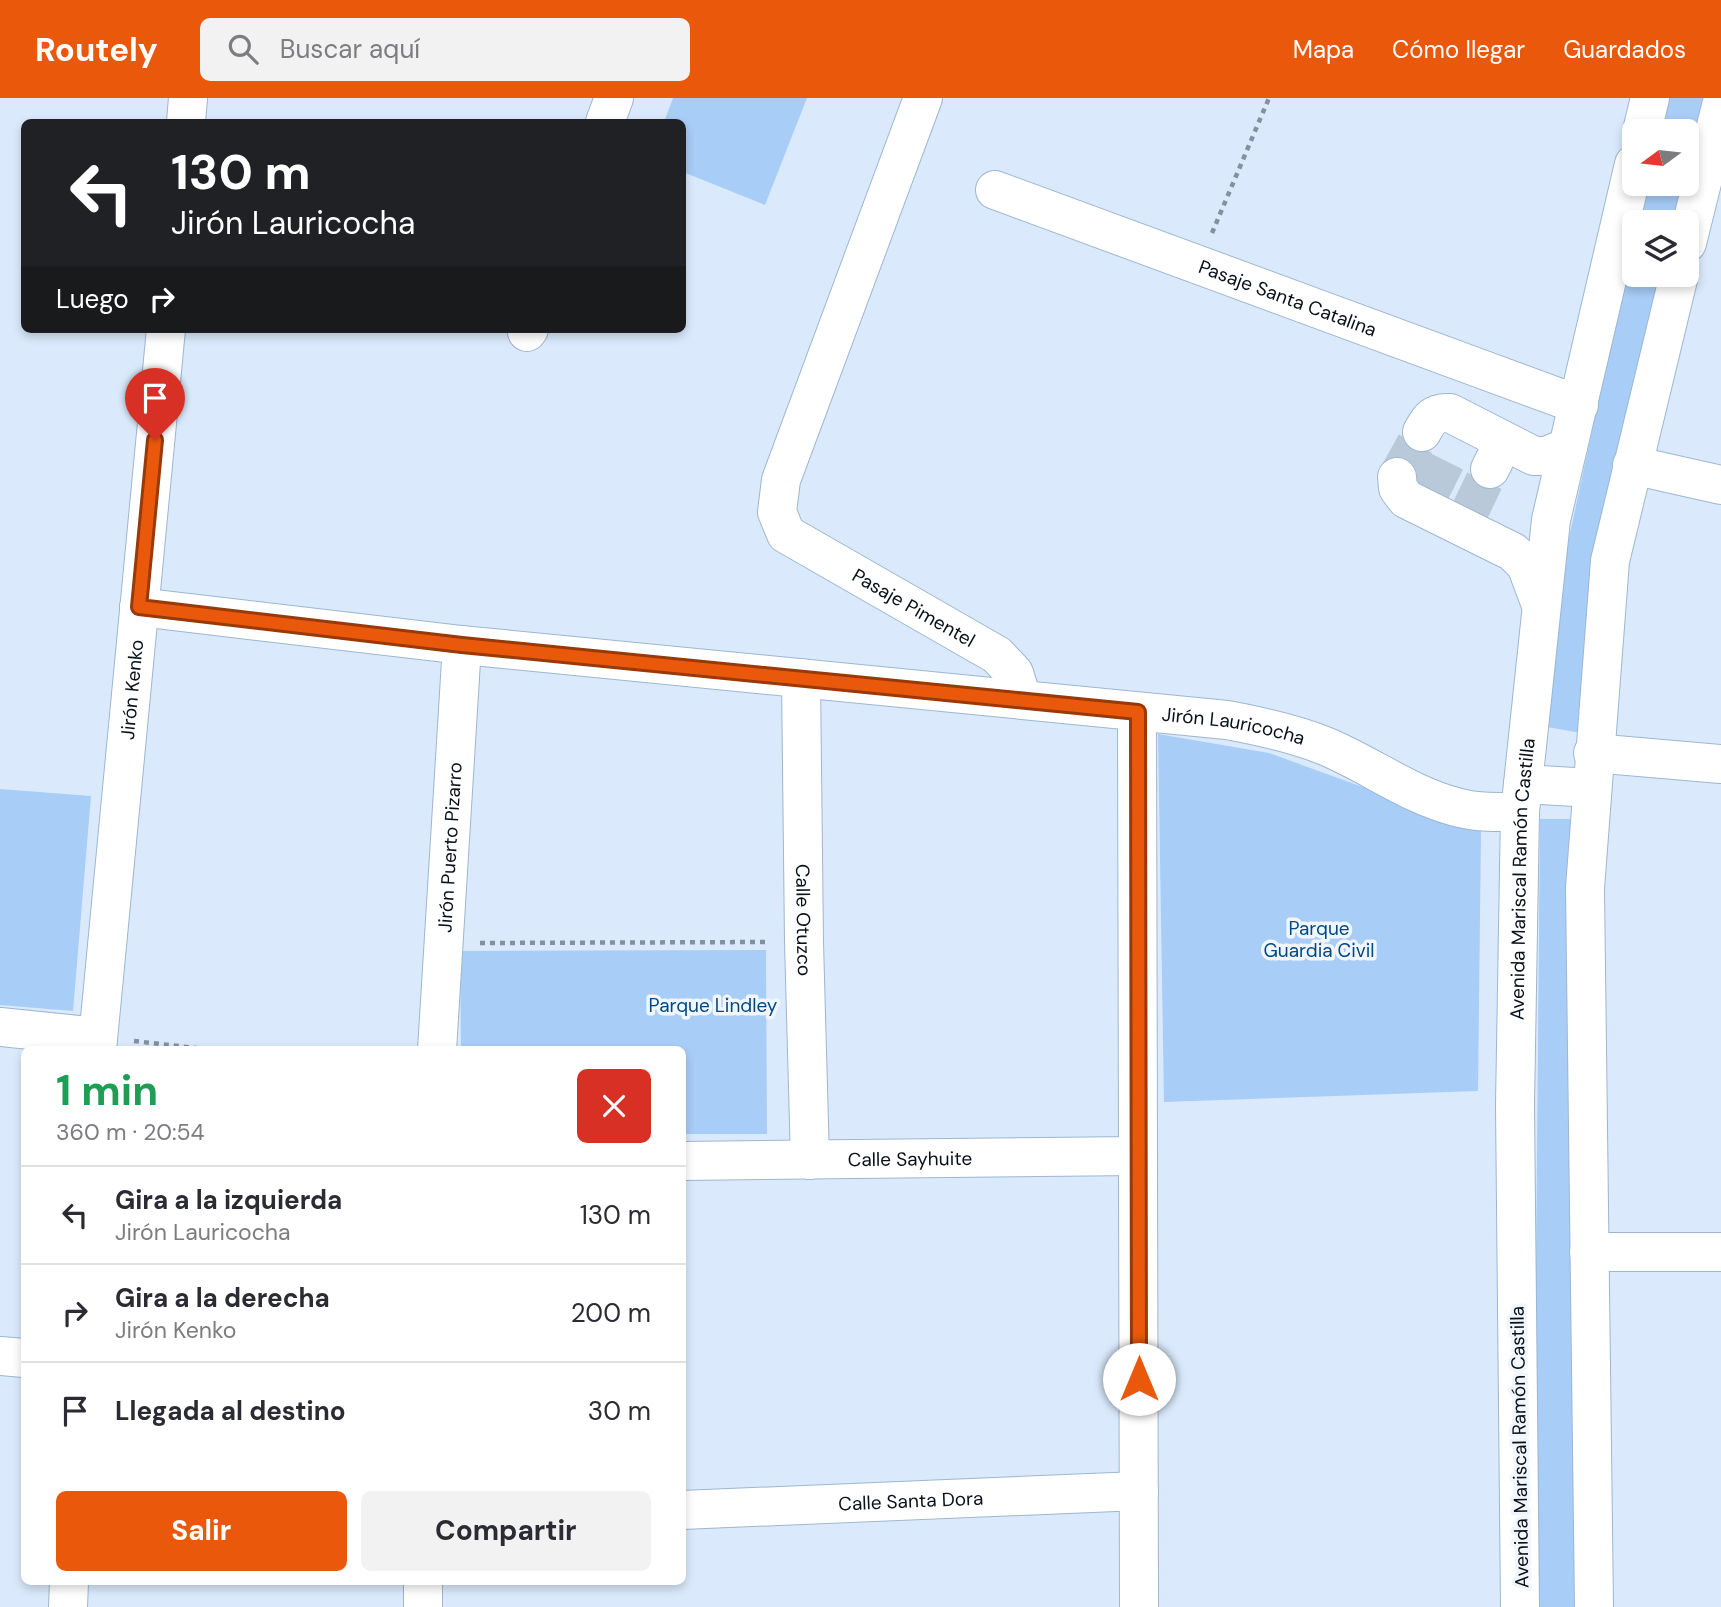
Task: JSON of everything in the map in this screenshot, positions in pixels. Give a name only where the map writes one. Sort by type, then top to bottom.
[{"type":"street","points":[[186,119],[188,98]]},
{"type":"street","points":[[606,119],[614,98]]},
{"type":"street","name":"Pasaje Pimentel","points":[[923,98],[781,480],[776,512],[786,534],[997,655],[1014,673],[1021,699]]},
{"type":"street","points":[[1645,119],[1650,98]]},
{"type":"street","points":[[1699,220],[1709,201],[1721,106]]},
{"type":"street","name":"Pasaje Santa Catalina","points":[[995,190],[1578,405]]},
{"type":"street","name":"Avenida Mariscal Ramón Castilla","points":[[1521,1607],[1515,1119],[1521,798],[1551,520],[1627,196]]},
{"type":"street","points":[[1594,1607],[1585,888],[1592,771],[1609,561],[1676,287]]},
{"type":"street","name":"Jirón Kenko","points":[[97,1044],[166,333]]},
{"type":"street","points":[[1446,434],[1497,455],[1546,456],[1569,447]]},
{"type":"street","points":[[1632,465],[1721,485]]},
{"type":"street","points":[[1416,493],[1513,552],[1526,565],[1541,605]]},
{"type":"street","name":"Jirón Lauricocha","points":[[139,607],[462,645],[1021,699],[1262,726],[1325,746],[1411,789],[1455,807],[1483,812],[1592,771],[1721,764]]},
{"type":"street","name":"Jirón Puerto Pizarro","points":[[438,1046],[462,645]]},
{"type":"street","name":"Calle Otuzco","points":[[801,678],[810,1160]]},
{"type":"street","points":[[1138,712],[1139,1607]]},
{"type":"street","points":[[0,1027],[97,1044]]},
{"type":"street","name":"Calle Sayhuite","points":[[686,1161],[1138,1156]]},
{"type":"street","points":[[1589,1252],[1721,1252]]},
{"type":"street","points":[[0,1356],[21,1358]]},
{"type":"street","name":"Calle Santa Dora","points":[[686,1510],[1139,1490]]},
{"type":"street","points":[[68,1607],[69,1585]]},
{"type":"street","points":[[423,1585],[423,1607]]},
{"type":"path","points":[[1199,265],[1269,98]]},
{"type":"path","points":[[444,943],[804,942]]},
{"type":"path","points":[[97,1044],[136,1046]]},
{"type":"green space","points":[[673,98],[807,98],[765,205],[686,173],[686,119],[665,119]]},
{"type":"green space","points":[[1668,98],[1712,98],[1699,148],[1699,119],[1663,119]]},
{"type":"green space","points":[[1644,196],[1687,196],[1683,210],[1641,210]]},
{"type":"green space","points":[[1623,287],[1665,287],[1581,733],[1547,727],[1561,575]]},
{"type":"green space","name":"Parque Guardia Civil","points":[[1158,734],[1269,753],[1481,830],[1478,1091],[1164,1102]]},
{"type":"green space","points":[[0,789],[91,796],[73,1011],[0,1005]]},
{"type":"green space","points":[[1540,819],[1571,819],[1580,1607],[1539,1607],[1536,1267]]},
{"type":"green space","name":"Parque Lindley","points":[[766,950],[767,1134],[686,1134],[686,1046],[461,1046],[460,951]]},
{"type":"tunnel","points":[[1397,477],[1422,432]]},
{"type":"tunnel","points":[[1429,495],[1452,449]]},
{"type":"tunnel","points":[[1468,515],[1490,469]]},
{"type":"route","points":[[155,440],[139,607],[462,645],[1138,712],[1139,1379]]}]
